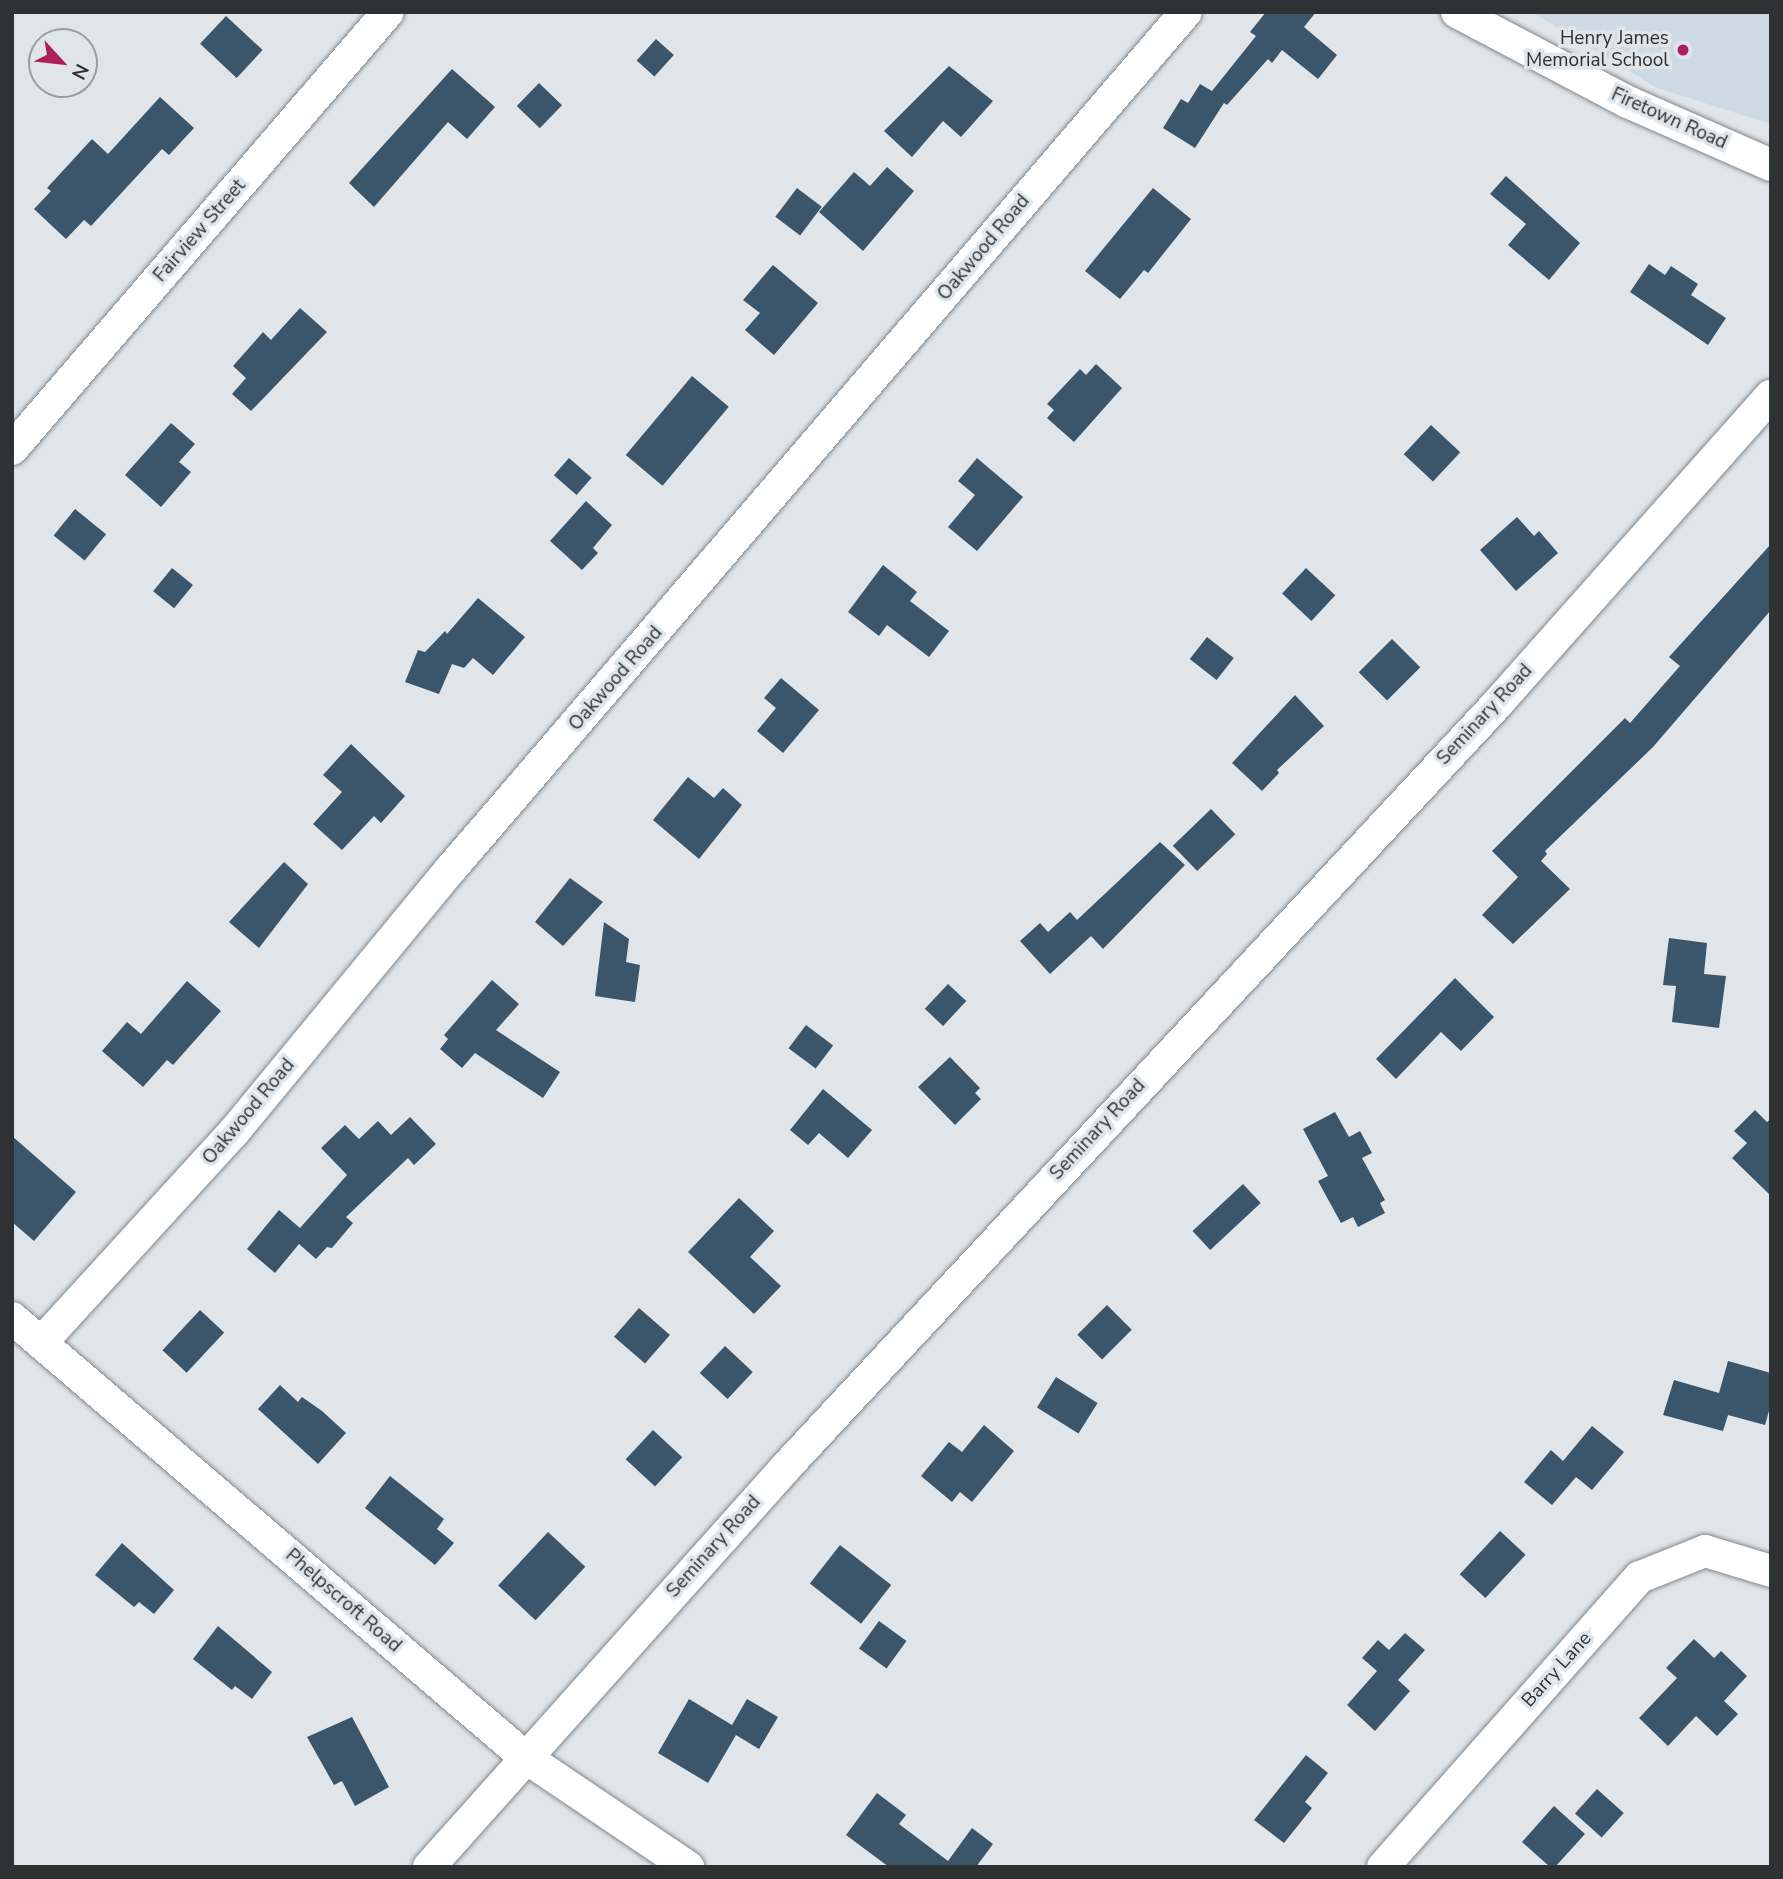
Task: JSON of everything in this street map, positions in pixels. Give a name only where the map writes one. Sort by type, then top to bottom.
[{"type":"street","name":"Fairview Street","points":[[12,449],[388,12]]},
{"type":"street","name":"Oakwood Road","points":[[41,1343],[233,1133],[450,870],[1186,12]]},
{"type":"street","name":"Firetown Road","points":[[1457,12],[1628,102],[1771,165]]},
{"type":"street","name":"Seminary Road","points":[[429,1867],[797,1454],[1507,693],[1771,396]]},
{"type":"street","name":"Phelpscroft Road","points":[[12,1318],[525,1757],[688,1867]]},
{"type":"street","name":"Barry Lane","points":[[1383,1867],[1640,1577],[1704,1551],[1771,1572]]},
{"type":"shaded area","name":"Henry James Memorial School","points":[[1532,12],[1771,12],[1771,124],[1657,88]]},
{"type":"building","points":[[1266,12],[1316,12],[1304,27],[1337,55],[1318,79],[1282,50],[1272,63],[1268,59],[1227,105],[1224,103],[1195,148],[1163,128],[1181,99],[1188,103],[1200,84],[1212,91],[1256,36],[1250,32]]},
{"type":"building","points":[[226,16],[263,50],[237,78],[200,44]]},
{"type":"building","points":[[656,39],[674,55],[654,77],[637,61]]},
{"type":"building","points":[[949,66],[993,101],[961,137],[943,121],[912,157],[884,131]]},
{"type":"building","points":[[452,69],[495,107],[467,139],[448,122],[374,207],[349,183]]},
{"type":"building","points":[[539,83],[562,105],[540,128],[517,106]]},
{"type":"building","points":[[160,97],[194,128],[169,155],[162,149],[91,226],[84,220],[66,239],[34,209],[51,191],[47,188],[92,139],[108,154]]},
{"type":"building","points":[[887,167],[914,191],[863,251],[819,212],[854,172],[870,186]]},
{"type":"building","points":[[1506,176],[1580,243],[1549,280],[1508,245],[1526,224],[1490,194]]},
{"type":"building","points":[[797,188],[822,207],[800,235],[775,217]]},
{"type":"building","points":[[1153,188],[1191,219],[1148,273],[1144,270],[1120,299],[1085,271]]},
{"type":"building","points":[[1649,264],[1665,275],[1671,266],[1698,284],[1691,295],[1726,318],[1708,345],[1630,292]]},
{"type":"building","points":[[773,265],[818,303],[774,355],[745,330],[760,313],[743,300]]},
{"type":"building","points":[[300,308],[327,332],[251,411],[232,394],[246,378],[233,366],[263,332],[271,340]]},
{"type":"building","points":[[1096,364],[1122,388],[1074,442],[1047,418],[1054,410],[1047,404],[1080,369],[1086,375]]},
{"type":"building","points":[[692,376],[729,407],[663,486],[626,455]]},
{"type":"building","points":[[171,423],[195,444],[179,462],[191,472],[161,507],[125,475]]},
{"type":"building","points":[[1431,425],[1460,452],[1433,482],[1404,454]]},
{"type":"building","points":[[569,458],[592,478],[577,495],[554,475]]},
{"type":"building","points":[[977,458],[1023,497],[977,551],[948,527],[975,495],[958,481]]},
{"type":"building","points":[[586,501],[612,525],[593,548],[598,553],[582,570],[550,541]]},
{"type":"building","points":[[75,509],[106,534],[85,561],[54,535]]},
{"type":"building","points":[[1517,517],[1534,536],[1539,531],[1558,553],[1516,591],[1480,550]]},
{"type":"building","points":[[1771,544],[1771,610],[1653,747],[1545,851],[1547,854],[1541,861],[1570,889],[1513,944],[1482,915],[1518,877],[1492,851],[1625,718],[1630,723],[1680,666],[1669,657]]},
{"type":"building","points":[[883,565],[917,592],[910,601],[949,631],[929,657],[887,625],[879,636],[848,612]]},
{"type":"building","points":[[172,568],[193,585],[174,608],[153,591]]},
{"type":"building","points":[[1306,568],[1335,595],[1311,621],[1282,594]]},
{"type":"building","points":[[478,598],[525,637],[493,675],[473,658],[464,668],[452,664],[439,694],[405,682],[418,650],[425,652],[445,631],[447,634]]},
{"type":"building","points":[[1207,637],[1234,658],[1217,680],[1190,659]]},
{"type":"building","points":[[1392,639],[1420,667],[1387,701],[1359,672]]},
{"type":"building","points":[[781,678],[819,710],[783,753],[757,731],[776,708],[764,698]]},
{"type":"building","points":[[1295,695],[1324,726],[1277,770],[1279,773],[1262,791],[1232,763]]},
{"type":"building","points":[[351,744],[405,796],[381,823],[374,816],[342,850],[313,824],[342,792],[323,775]]},
{"type":"building","points":[[688,777],[714,798],[723,788],[742,805],[699,859],[653,820]]},
{"type":"building","points":[[1211,809],[1235,834],[1197,871],[1173,846]]},
{"type":"building","points":[[1160,842],[1185,865],[1103,949],[1091,936],[1050,974],[1020,941],[1040,923],[1048,932],[1070,912],[1077,920]]},
{"type":"building","points":[[284,862],[308,884],[259,948],[229,922]]},
{"type":"building","points":[[570,878],[603,902],[563,946],[535,922]]},
{"type":"building","points":[[604,922],[629,939],[626,962],[640,965],[635,1002],[595,996]]},
{"type":"building","points":[[1669,938],[1707,943],[1704,974],[1726,976],[1719,1028],[1672,1022],[1676,986],[1663,985]]},
{"type":"building","points":[[1455,978],[1494,1017],[1461,1051],[1441,1032],[1396,1079],[1376,1059]]},
{"type":"building","points":[[492,980],[519,1004],[496,1030],[560,1072],[543,1098],[475,1053],[462,1068],[440,1049],[448,1039],[444,1035]]},
{"type":"building","points":[[187,981],[221,1011],[173,1065],[167,1060],[143,1087],[102,1051],[127,1022],[141,1034]]},
{"type":"building","points":[[948,984],[966,1001],[943,1026],[925,1009]]},
{"type":"building","points":[[806,1025],[833,1045],[816,1069],[789,1048]]},
{"type":"building","points":[[950,1057],[980,1088],[975,1093],[981,1099],[955,1125],[918,1087]]},
{"type":"building","points":[[823,1089],[872,1130],[848,1158],[819,1133],[808,1145],[790,1130]]},
{"type":"building","points":[[1755,1110],[1767,1122],[1771,1119],[1771,1196],[1732,1158],[1747,1143],[1734,1131]]},
{"type":"building","points":[[1335,1112],[1349,1137],[1360,1131],[1372,1153],[1362,1158],[1385,1200],[1380,1203],[1385,1213],[1358,1227],[1353,1217],[1341,1223],[1318,1181],[1328,1176],[1303,1129]]},
{"type":"building","points":[[410,1117],[436,1144],[414,1165],[408,1158],[346,1217],[353,1223],[332,1248],[327,1247],[316,1259],[299,1244],[275,1273],[247,1249],[279,1210],[300,1228],[347,1175],[321,1148],[345,1125],[359,1139],[378,1121],[391,1135]]},
{"type":"building","points":[[12,1136],[76,1192],[34,1241],[12,1222]]},
{"type":"building","points":[[1243,1184],[1261,1203],[1210,1250],[1193,1231]]},
{"type":"building","points":[[739,1198],[774,1231],[750,1257],[781,1286],[754,1314],[688,1252]]},
{"type":"building","points":[[1107,1305],[1132,1330],[1102,1359],[1077,1335]]},
{"type":"building","points":[[639,1308],[670,1335],[645,1364],[614,1337]]},
{"type":"building","points":[[200,1310],[224,1333],[187,1373],[162,1350]]},
{"type":"building","points":[[725,1346],[753,1372],[728,1399],[700,1373]]},
{"type":"building","points":[[1728,1361],[1771,1373],[1771,1404],[1765,1425],[1728,1415],[1723,1431],[1663,1415],[1674,1380],[1719,1393]]},
{"type":"building","points":[[1056,1377],[1098,1403],[1078,1433],[1037,1408]]},
{"type":"building","points":[[280,1385],[298,1402],[302,1397],[322,1411],[346,1433],[318,1464],[258,1409]]},
{"type":"building","points":[[984,1425],[1014,1451],[972,1502],[960,1492],[952,1502],[921,1476],[949,1442],[962,1452]]},
{"type":"building","points":[[1592,1426],[1624,1452],[1592,1490],[1576,1477],[1552,1505],[1524,1482],[1551,1450],[1563,1461]]},
{"type":"building","points":[[653,1430],[682,1457],[655,1487],[626,1459]]},
{"type":"building","points":[[390,1476],[444,1519],[437,1529],[454,1543],[435,1565],[365,1508]]},
{"type":"building","points":[[1500,1531],[1526,1555],[1485,1598],[1460,1574]]},
{"type":"building","points":[[548,1532],[585,1567],[536,1620],[498,1585]]},
{"type":"building","points":[[122,1543],[174,1590],[154,1614],[139,1602],[134,1607],[95,1575]]},
{"type":"building","points":[[840,1545],[891,1585],[861,1624],[810,1584]]},
{"type":"building","points":[[879,1621],[907,1641],[887,1668],[859,1649]]},
{"type":"building","points":[[218,1626],[272,1672],[252,1699],[235,1686],[232,1690],[193,1659]]},
{"type":"building","points":[[1405,1633],[1425,1650],[1398,1680],[1410,1691],[1375,1731],[1347,1705],[1377,1671],[1362,1658],[1378,1640],[1389,1650]]},
{"type":"building","points":[[1694,1639],[1714,1658],[1721,1651],[1747,1676],[1724,1701],[1738,1714],[1717,1736],[1696,1716],[1668,1746],[1639,1718],[1677,1678],[1666,1668]]},
{"type":"building","points":[[689,1699],[732,1725],[747,1699],[778,1717],[759,1749],[736,1735],[708,1783],[658,1753]]},
{"type":"building","points":[[352,1717],[389,1787],[355,1806],[342,1781],[334,1785],[307,1737]]},
{"type":"building","points":[[1306,1755],[1328,1773],[1305,1802],[1312,1808],[1284,1843],[1254,1820]]},
{"type":"building","points":[[1597,1789],[1624,1813],[1602,1838],[1575,1814]]},
{"type":"building","points":[[877,1793],[906,1815],[899,1824],[948,1861],[972,1828],[993,1844],[976,1867],[889,1867],[846,1835]]},
{"type":"building","points":[[1554,1806],[1585,1834],[1555,1867],[1550,1867],[1522,1842]]},
{"type":"place","name":"Henry James Memorial School","points":[[1683,50]]}]
